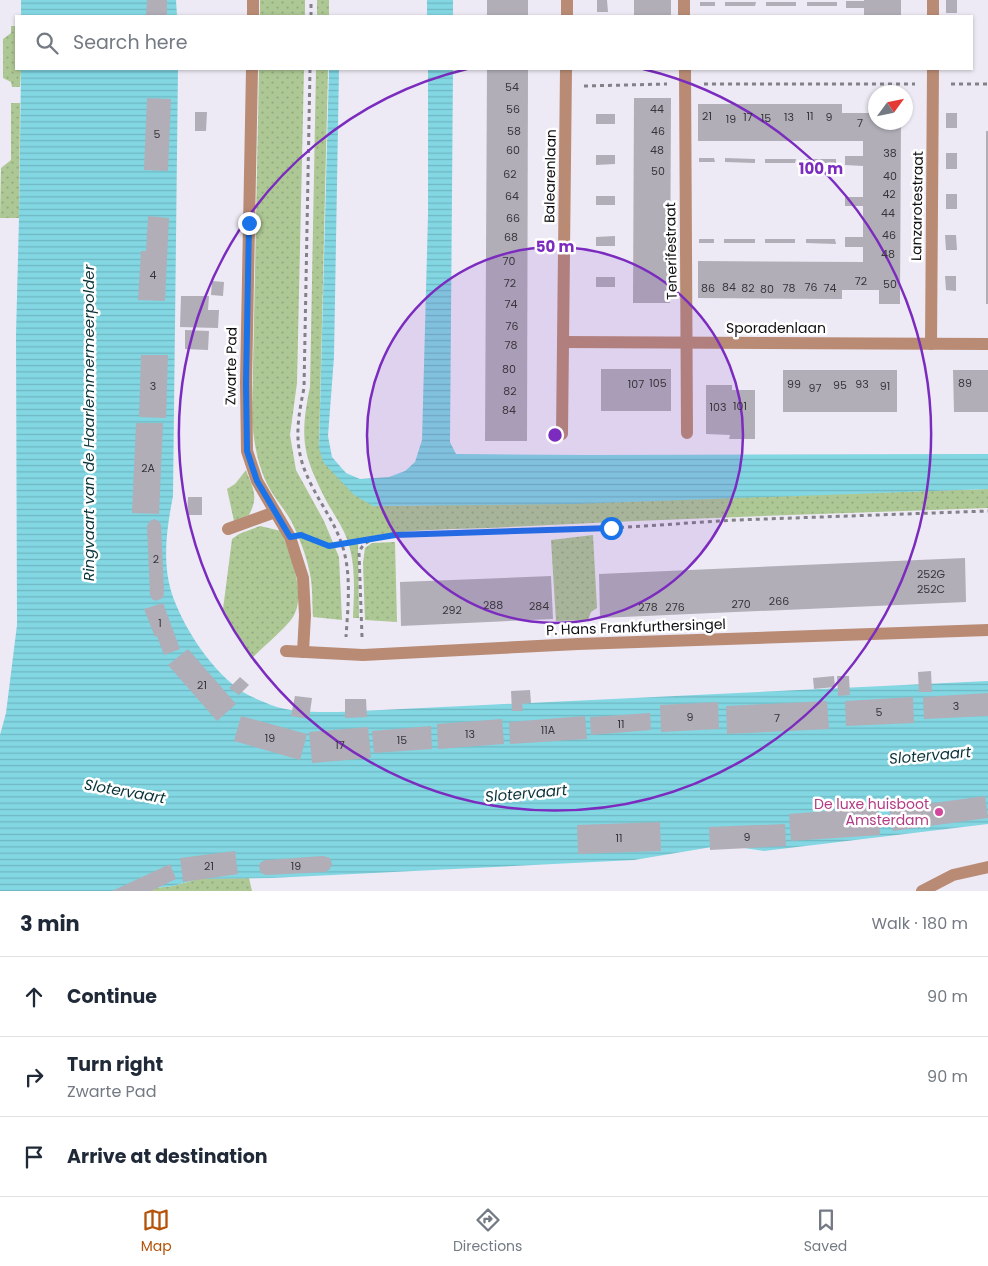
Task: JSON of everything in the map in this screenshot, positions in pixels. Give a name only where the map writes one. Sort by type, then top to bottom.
[{"type":"street","points":[[253,0],[253,15]]},
{"type":"street","points":[[567,0],[567,15]]},
{"type":"street","points":[[684,0],[684,15]]},
{"type":"street","points":[[933,0],[933,15]]},
{"type":"street","name":"Zwarte Pad","points":[[252,70],[247,451],[257,481],[290,537],[303,578],[304,652]]},
{"type":"street","name":"Balearenlaan","points":[[562,434],[566,70]]},
{"type":"street","name":"Tenerifestraat","points":[[685,70],[687,433]]},
{"type":"street","name":"Lanzarotestraat","points":[[931,344],[933,70]]},
{"type":"street","name":"Sporadenlaan","points":[[564,342],[988,344]]},
{"type":"street","points":[[228,529],[274,512]]},
{"type":"street","name":"P. Hans Frankfurthersingel","points":[[286,651],[363,655],[578,644],[988,630]]},
{"type":"street","points":[[922,891],[953,875],[988,867]]},
{"type":"path","points":[[311,0],[311,15]]},
{"type":"path","points":[[310,70],[304,388],[297,419],[298,446],[301,460],[312,486],[342,543],[348,573],[345,654]]},
{"type":"path","points":[[566,86],[988,84]]},
{"type":"path","points":[[290,537],[301,535],[329,546],[395,535],[611,528],[747,519],[988,511]]},
{"type":"path","points":[[363,655],[359,553],[361,546],[369,540]]},
{"type":"green space","points":[[260,0],[305,0],[305,15],[260,15]]},
{"type":"green space","points":[[317,0],[329,0],[329,15],[317,15]]},
{"type":"green space","points":[[11,26],[15,26],[15,70],[21,70],[20,87],[12,87],[11,82],[3,78],[3,39],[11,33]]},
{"type":"green space","points":[[259,70],[304,70],[297,383],[290,435],[296,470],[324,521],[339,557],[342,620],[313,617],[309,568],[292,522],[267,483],[260,465],[252,420]]},
{"type":"green space","points":[[316,70],[328,70],[319,448],[373,506],[517,504],[988,489],[988,508],[441,529],[382,534],[358,542],[359,618],[353,618],[354,580],[351,551],[344,532],[328,504],[308,460],[304,435],[310,387]]},
{"type":"green space","points":[[11,103],[20,103],[19,218],[0,218],[1,168],[11,160]]},
{"type":"green space","points":[[246,470],[254,492],[254,503],[249,515],[234,521],[227,489],[235,484]]},
{"type":"green space","points":[[260,526],[281,531],[296,574],[298,597],[297,608],[293,617],[251,659],[223,609],[232,539],[239,534]]},
{"type":"green space","points":[[593,535],[597,608],[591,612],[588,620],[556,621],[551,540]]},
{"type":"green space","points":[[395,542],[397,622],[365,620],[363,563],[365,548],[372,543]]},
{"type":"green space","points":[[249,878],[252,891],[149,891],[198,879]]},
{"type":"water","points":[[21,0],[176,0],[177,15],[21,15]]},
{"type":"water","points":[[427,0],[453,0],[453,15],[427,15]]},
{"type":"water","points":[[21,70],[178,70],[173,496],[167,532],[168,579],[176,605],[190,633],[220,673],[249,696],[279,708],[305,712],[339,712],[988,681],[988,824],[764,851],[724,845],[634,860],[272,878],[198,879],[149,891],[0,891],[0,735],[6,713],[17,625],[16,335]]},
{"type":"water","points":[[329,70],[339,70],[334,357],[328,436],[332,457],[346,473],[360,479],[389,477],[405,471],[415,462],[422,440],[428,215],[428,70],[453,70],[450,442],[456,454],[988,454],[988,489],[574,504],[373,506],[354,495],[323,462],[319,448]]},
{"type":"building","points":[[147,0],[167,0],[167,15],[146,15]]},
{"type":"building","points":[[487,0],[528,0],[528,15],[487,15]]},
{"type":"building","points":[[597,0],[607,0],[608,12],[597,12]]},
{"type":"building","points":[[634,0],[671,0],[671,15],[634,15]]},
{"type":"building","points":[[901,0],[901,15],[864,15],[864,8],[846,8],[846,1]]},
{"type":"building","points":[[946,0],[957,0],[957,13],[946,13]]},
{"type":"building","points":[[700,2],[715,2],[715,6],[700,6]]},
{"type":"building","points":[[725,2],[756,2],[755,6],[725,6]]},
{"type":"building","points":[[766,2],[796,2],[796,6],[766,6]]},
{"type":"building","points":[[807,2],[837,2],[837,6],[807,6]]},
{"type":"building","points":[[487,70],[528,70],[527,441],[485,441]]},
{"type":"building","points":[[147,98],[171,99],[168,171],[144,170]]},
{"type":"building","points":[[634,98],[671,98],[670,303],[633,303]]},
{"type":"building","points":[[698,104],[842,104],[842,113],[868,113],[868,130],[901,130],[900,304],[879,304],[879,290],[842,290],[842,299],[698,298],[698,261],[863,262],[863,247],[845,247],[845,237],[863,237],[863,206],[845,206],[845,197],[863,197],[863,166],[845,165],[845,156],[863,156],[863,141],[698,141]]},
{"type":"building","points":[[195,112],[207,112],[206,131],[195,131]]},
{"type":"building","points":[[946,113],[957,113],[957,128],[946,128]]},
{"type":"building","points":[[596,114],[615,114],[615,124],[596,124]]},
{"type":"building","points":[[986,131],[988,131],[988,304],[986,304]]},
{"type":"building","points":[[946,153],[957,153],[957,169],[946,169]]},
{"type":"building","points":[[596,155],[615,155],[615,164],[596,165]]},
{"type":"building","points":[[699,158],[714,158],[715,162],[699,162]]},
{"type":"building","points":[[725,158],[755,159],[755,163],[725,162]]},
{"type":"building","points":[[765,159],[796,159],[795,163],[765,163]]},
{"type":"building","points":[[806,159],[836,159],[836,163],[806,163]]},
{"type":"building","points":[[946,194],[957,194],[957,209],[946,209]]},
{"type":"building","points":[[596,196],[615,196],[615,205],[596,205]]},
{"type":"building","points":[[148,216],[169,218],[165,301],[138,300],[141,251],[146,251]]},
{"type":"building","points":[[945,235],[956,235],[957,250],[946,250]]},
{"type":"building","points":[[615,236],[615,246],[596,246],[596,237]]},
{"type":"building","points":[[699,239],[714,239],[714,243],[699,243]]},
{"type":"building","points":[[724,239],[755,239],[755,243],[724,243]]},
{"type":"building","points":[[765,239],[795,239],[795,243],[765,243]]},
{"type":"building","points":[[806,239],[835,239],[836,244],[806,243]]},
{"type":"building","points":[[945,276],[956,276],[956,291],[946,290]]},
{"type":"building","points":[[596,277],[615,277],[615,287],[596,287]]},
{"type":"building","points":[[212,281],[224,282],[223,296],[211,295]]},
{"type":"building","points":[[181,296],[209,296],[208,310],[219,310],[218,328],[180,327]]},
{"type":"building","points":[[185,330],[209,331],[208,350],[185,349]]},
{"type":"building","points":[[141,355],[168,355],[166,418],[139,417]]},
{"type":"building","points":[[601,369],[671,369],[671,411],[601,411]]},
{"type":"building","points":[[783,370],[897,370],[897,412],[783,412]]},
{"type":"building","points":[[953,370],[988,370],[988,412],[954,412]]},
{"type":"building","points":[[706,385],[732,385],[732,390],[755,390],[755,439],[729,439],[730,435],[706,434]]},
{"type":"building","points":[[136,423],[163,423],[159,514],[132,513]]},
{"type":"building","points":[[188,497],[202,497],[202,515],[187,515]]},
{"type":"building","points":[[154,519],[159,521],[161,525],[164,592],[163,598],[156,601],[150,595],[147,526]]},
{"type":"building","points":[[965,558],[966,602],[600,618],[599,574]]},
{"type":"building","points":[[551,576],[553,619],[401,626],[400,582]]},
{"type":"building","points":[[163,603],[180,649],[164,655],[144,609]]},
{"type":"building","points":[[188,649],[236,704],[217,721],[168,665]]},
{"type":"building","points":[[931,671],[932,692],[919,692],[918,672]]},
{"type":"building","points":[[834,676],[835,687],[814,689],[813,678]]},
{"type":"building","points":[[837,676],[849,676],[850,695],[838,696]]},
{"type":"building","points":[[240,677],[249,685],[239,695],[229,688]]},
{"type":"building","points":[[530,690],[531,703],[522,704],[523,711],[512,711],[511,691]]},
{"type":"building","points":[[988,693],[988,716],[924,719],[923,697]]},
{"type":"building","points":[[295,696],[312,698],[309,719],[291,716]]},
{"type":"building","points":[[913,697],[914,723],[846,726],[845,701]]},
{"type":"building","points":[[345,699],[366,699],[367,717],[345,718]]},
{"type":"building","points":[[827,701],[829,729],[727,734],[726,706]]},
{"type":"building","points":[[718,702],[719,729],[661,732],[660,705]]},
{"type":"building","points":[[650,713],[651,730],[591,735],[590,717]]},
{"type":"building","points":[[241,716],[307,734],[300,760],[234,741]]},
{"type":"building","points":[[585,716],[587,739],[510,744],[509,722]]},
{"type":"building","points":[[502,719],[504,744],[438,749],[437,724]]},
{"type":"building","points":[[431,726],[432,749],[374,753],[372,731]]},
{"type":"building","points":[[368,727],[371,758],[312,763],[309,732]]},
{"type":"building","name":"De luxe huisboot Amsterdam","points":[[985,796],[988,818],[893,831],[889,809]]},
{"type":"building","points":[[878,807],[880,835],[791,841],[789,814]]},
{"type":"building","points":[[660,822],[661,851],[578,854],[577,825]]},
{"type":"building","points":[[785,824],[786,846],[710,850],[709,827]]},
{"type":"building","points":[[235,851],[238,874],[183,882],[180,858]]},
{"type":"building","points":[[323,856],[330,858],[332,864],[330,869],[325,872],[266,875],[261,873],[259,867],[260,863],[265,860]]},
{"type":"building","points":[[170,864],[176,879],[151,891],[112,891]]},
{"type":"place","name":"De luxe huisboot Amsterdam","points":[[939,812]]},
{"type":"route","points":[[249,223],[246,383],[247,451],[257,481],[290,537],[301,535],[329,546],[395,535],[564,528],[611,528]]},
{"type":"water label","name":"Ringvaart van de Haarlemmermeerpolder","points":[[88,423]]},
{"type":"water label","name":"Slotervaart","points":[[930,755]]},
{"type":"water label","name":"Slotervaart","points":[[125,791]]},
{"type":"water label","name":"Slotervaart","points":[[526,793]]}]
